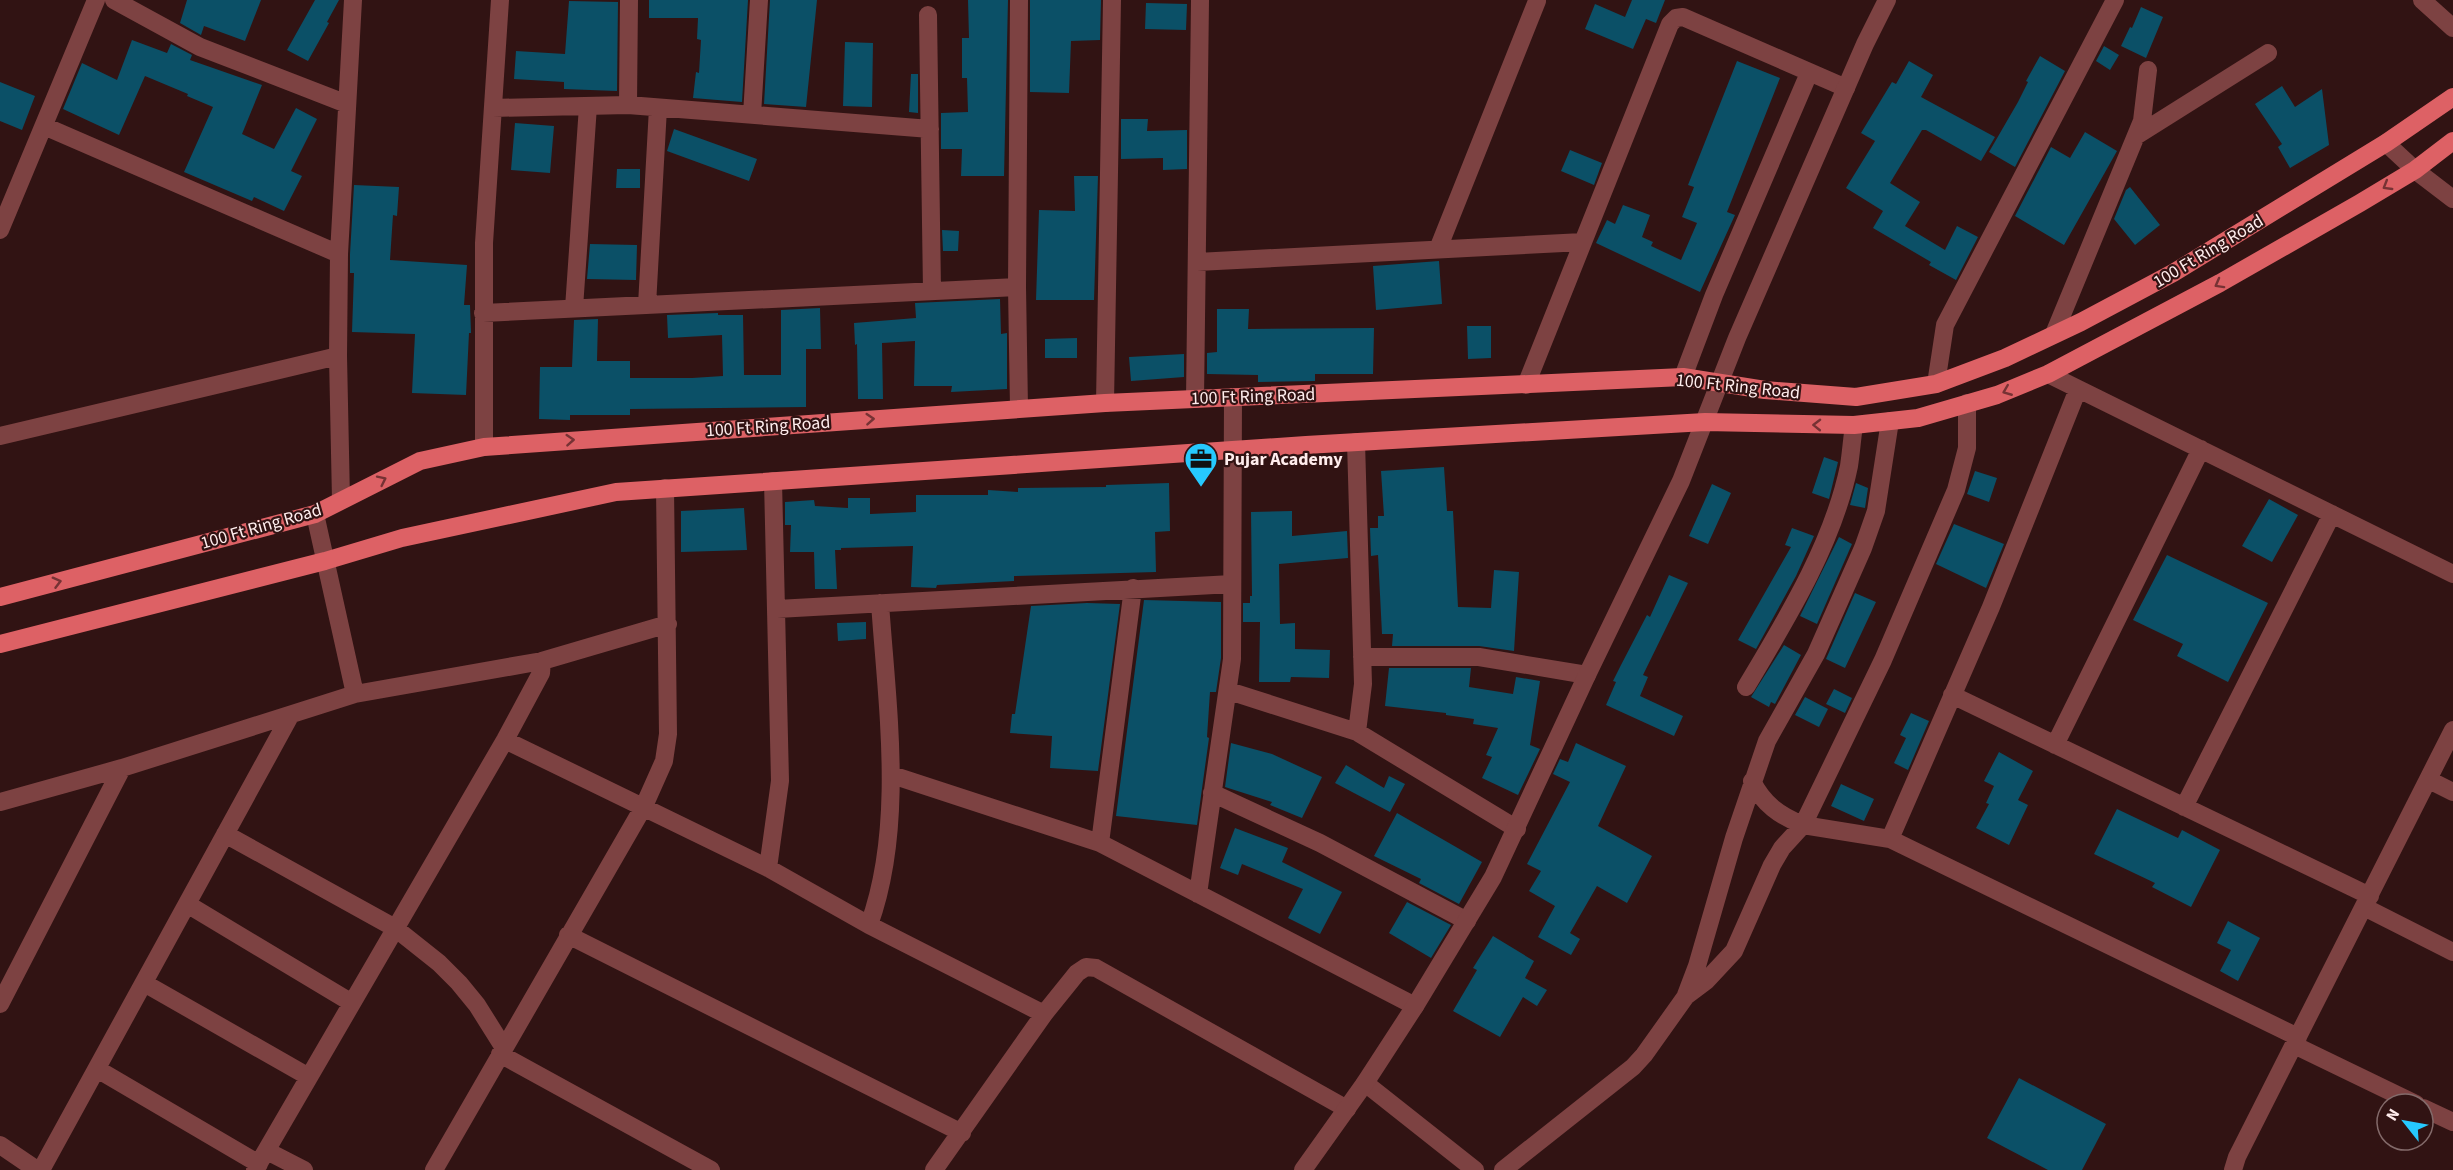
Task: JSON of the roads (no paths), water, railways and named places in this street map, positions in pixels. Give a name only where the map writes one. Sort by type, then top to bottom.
[{"type":"main road","name":"100 Ft Ring Road","points":[[0,597],[315,514],[420,461],[484,447],[1019,408],[1683,377],[1765,390],[1856,397],[1936,384],[2005,357],[2173,273],[2386,143],[2453,97]]},
{"type":"main road","name":"100 Ft Ring Road","points":[[0,644],[325,561],[402,538],[616,492],[1356,442],[1705,422],[1854,425],[1918,418],[1997,395],[2048,374],[2220,283],[2415,170],[2453,141]]},
{"type":"street","points":[[2,219],[44,126],[96,0]]},
{"type":"street","points":[[114,0],[200,47],[347,104]]},
{"type":"street","points":[[341,500],[338,356],[339,254],[353,0]]},
{"type":"street","points":[[484,447],[484,243],[500,0]]},
{"type":"street","points":[[628,105],[629,0]]},
{"type":"street","points":[[752,115],[759,0]]},
{"type":"street","points":[[1019,0],[1017,287],[1019,408]]},
{"type":"street","points":[[1106,403],[1112,0]]},
{"type":"street","points":[[1302,1170],[1365,1083],[1415,1006],[1493,877],[1517,829],[1587,675],[1681,481],[1737,338],[1887,0]]},
{"type":"street","points":[[1936,384],[1946,325],[2115,0]]},
{"type":"street","points":[[2422,0],[2453,28]]},
{"type":"street","points":[[1195,399],[1200,1]]},
{"type":"street","points":[[1438,249],[1538,2]]},
{"type":"street","points":[[928,15],[932,291]]},
{"type":"street","points":[[1526,385],[1670,24],[1676,18],[1683,17],[1846,88]]},
{"type":"street","points":[[2136,136],[2268,53]]},
{"type":"street","points":[[2054,334],[2142,121],[2148,70]]},
{"type":"street","points":[[1683,377],[1714,295],[1809,73]]},
{"type":"street","points":[[493,108],[628,105],[930,129]]},
{"type":"street","points":[[574,308],[588,106]]},
{"type":"street","points":[[647,305],[658,108]]},
{"type":"street","points":[[44,126],[339,254]]},
{"type":"street","points":[[2386,143],[2415,170],[2453,199]]},
{"type":"street","points":[[1197,262],[1583,242]]},
{"type":"street","points":[[483,313],[1017,287]]},
{"type":"street","points":[[0,436],[338,356]]},
{"type":"street","points":[[2048,374],[2453,574]]},
{"type":"street","points":[[1890,839],[1991,607],[2078,389]]},
{"type":"street","points":[[1198,894],[1232,659],[1233,397]]},
{"type":"street","points":[[1686,996],[1706,981],[1734,951],[1772,865],[1782,848],[1803,825],[1883,660],[1956,490],[1967,448],[1967,403]]},
{"type":"street","points":[[1503,1170],[1633,1066],[1644,1055],[1686,996],[1752,782],[1767,741],[1816,654],[1863,548],[1876,511],[1890,421]]},
{"type":"street","points":[[1746,687],[1794,607],[1818,556],[1849,467],[1854,425]]},
{"type":"street","points":[[1356,442],[1363,698],[1357,732]]},
{"type":"street","points":[[2055,745],[2201,449]]},
{"type":"street","points":[[768,868],[780,782],[773,481]]},
{"type":"street","points":[[434,1170],[644,806],[664,761],[668,734],[665,488]]},
{"type":"street","points":[[315,514],[355,694]]},
{"type":"street","points":[[2184,807],[2332,514]]},
{"type":"street","points":[[777,609],[1232,584]]},
{"type":"street","points":[[1100,843],[1133,588]]},
{"type":"street","points":[[869,925],[882,883],[892,775],[880,603]]},
{"type":"street","points":[[0,802],[122,768],[355,694],[542,661],[668,624]]},
{"type":"street","points":[[1362,657],[1479,657],[1587,675]]},
{"type":"street","points":[[260,1162],[505,740],[541,673],[542,661]]},
{"type":"street","points":[[1229,690],[1357,732],[1517,829]]},
{"type":"street","points":[[1952,695],[2184,807],[2367,902],[2453,952]]},
{"type":"street","points":[[0,1145],[39,1170],[97,1069],[290,716]]},
{"type":"street","points":[[2233,1170],[2237,1157],[2453,730]]},
{"type":"street","points":[[505,740],[768,868],[869,925],[1044,1014]]},
{"type":"street","points":[[0,1004],[122,768]]},
{"type":"street","points":[[892,775],[1100,843],[1415,1006]]},
{"type":"street","points":[[2429,780],[2453,792]]},
{"type":"street","points":[[1752,782],[1758,795],[1788,819],[1803,825],[1890,839],[2296,1041],[2393,1092]]},
{"type":"street","points":[[1212,793],[1328,847],[1467,921]]},
{"type":"street","points":[[225,834],[395,928],[439,963],[459,983],[477,1005],[502,1051],[711,1170]]},
{"type":"street","points":[[188,904],[352,1003]]},
{"type":"street","points":[[568,935],[962,1133]]},
{"type":"street","points":[[934,1170],[1044,1014],[1077,973],[1086,967],[1096,968],[1347,1109]]},
{"type":"street","points":[[144,982],[309,1077]]},
{"type":"street","points":[[97,1069],[260,1162],[304,1170]]},
{"type":"street","points":[[1365,1083],[1464,1166]]},
{"type":"street","points":[[2435,1114],[2453,1122]]},
{"type":"place","name":"Pujar Academy","points":[[1201,488]]}]
